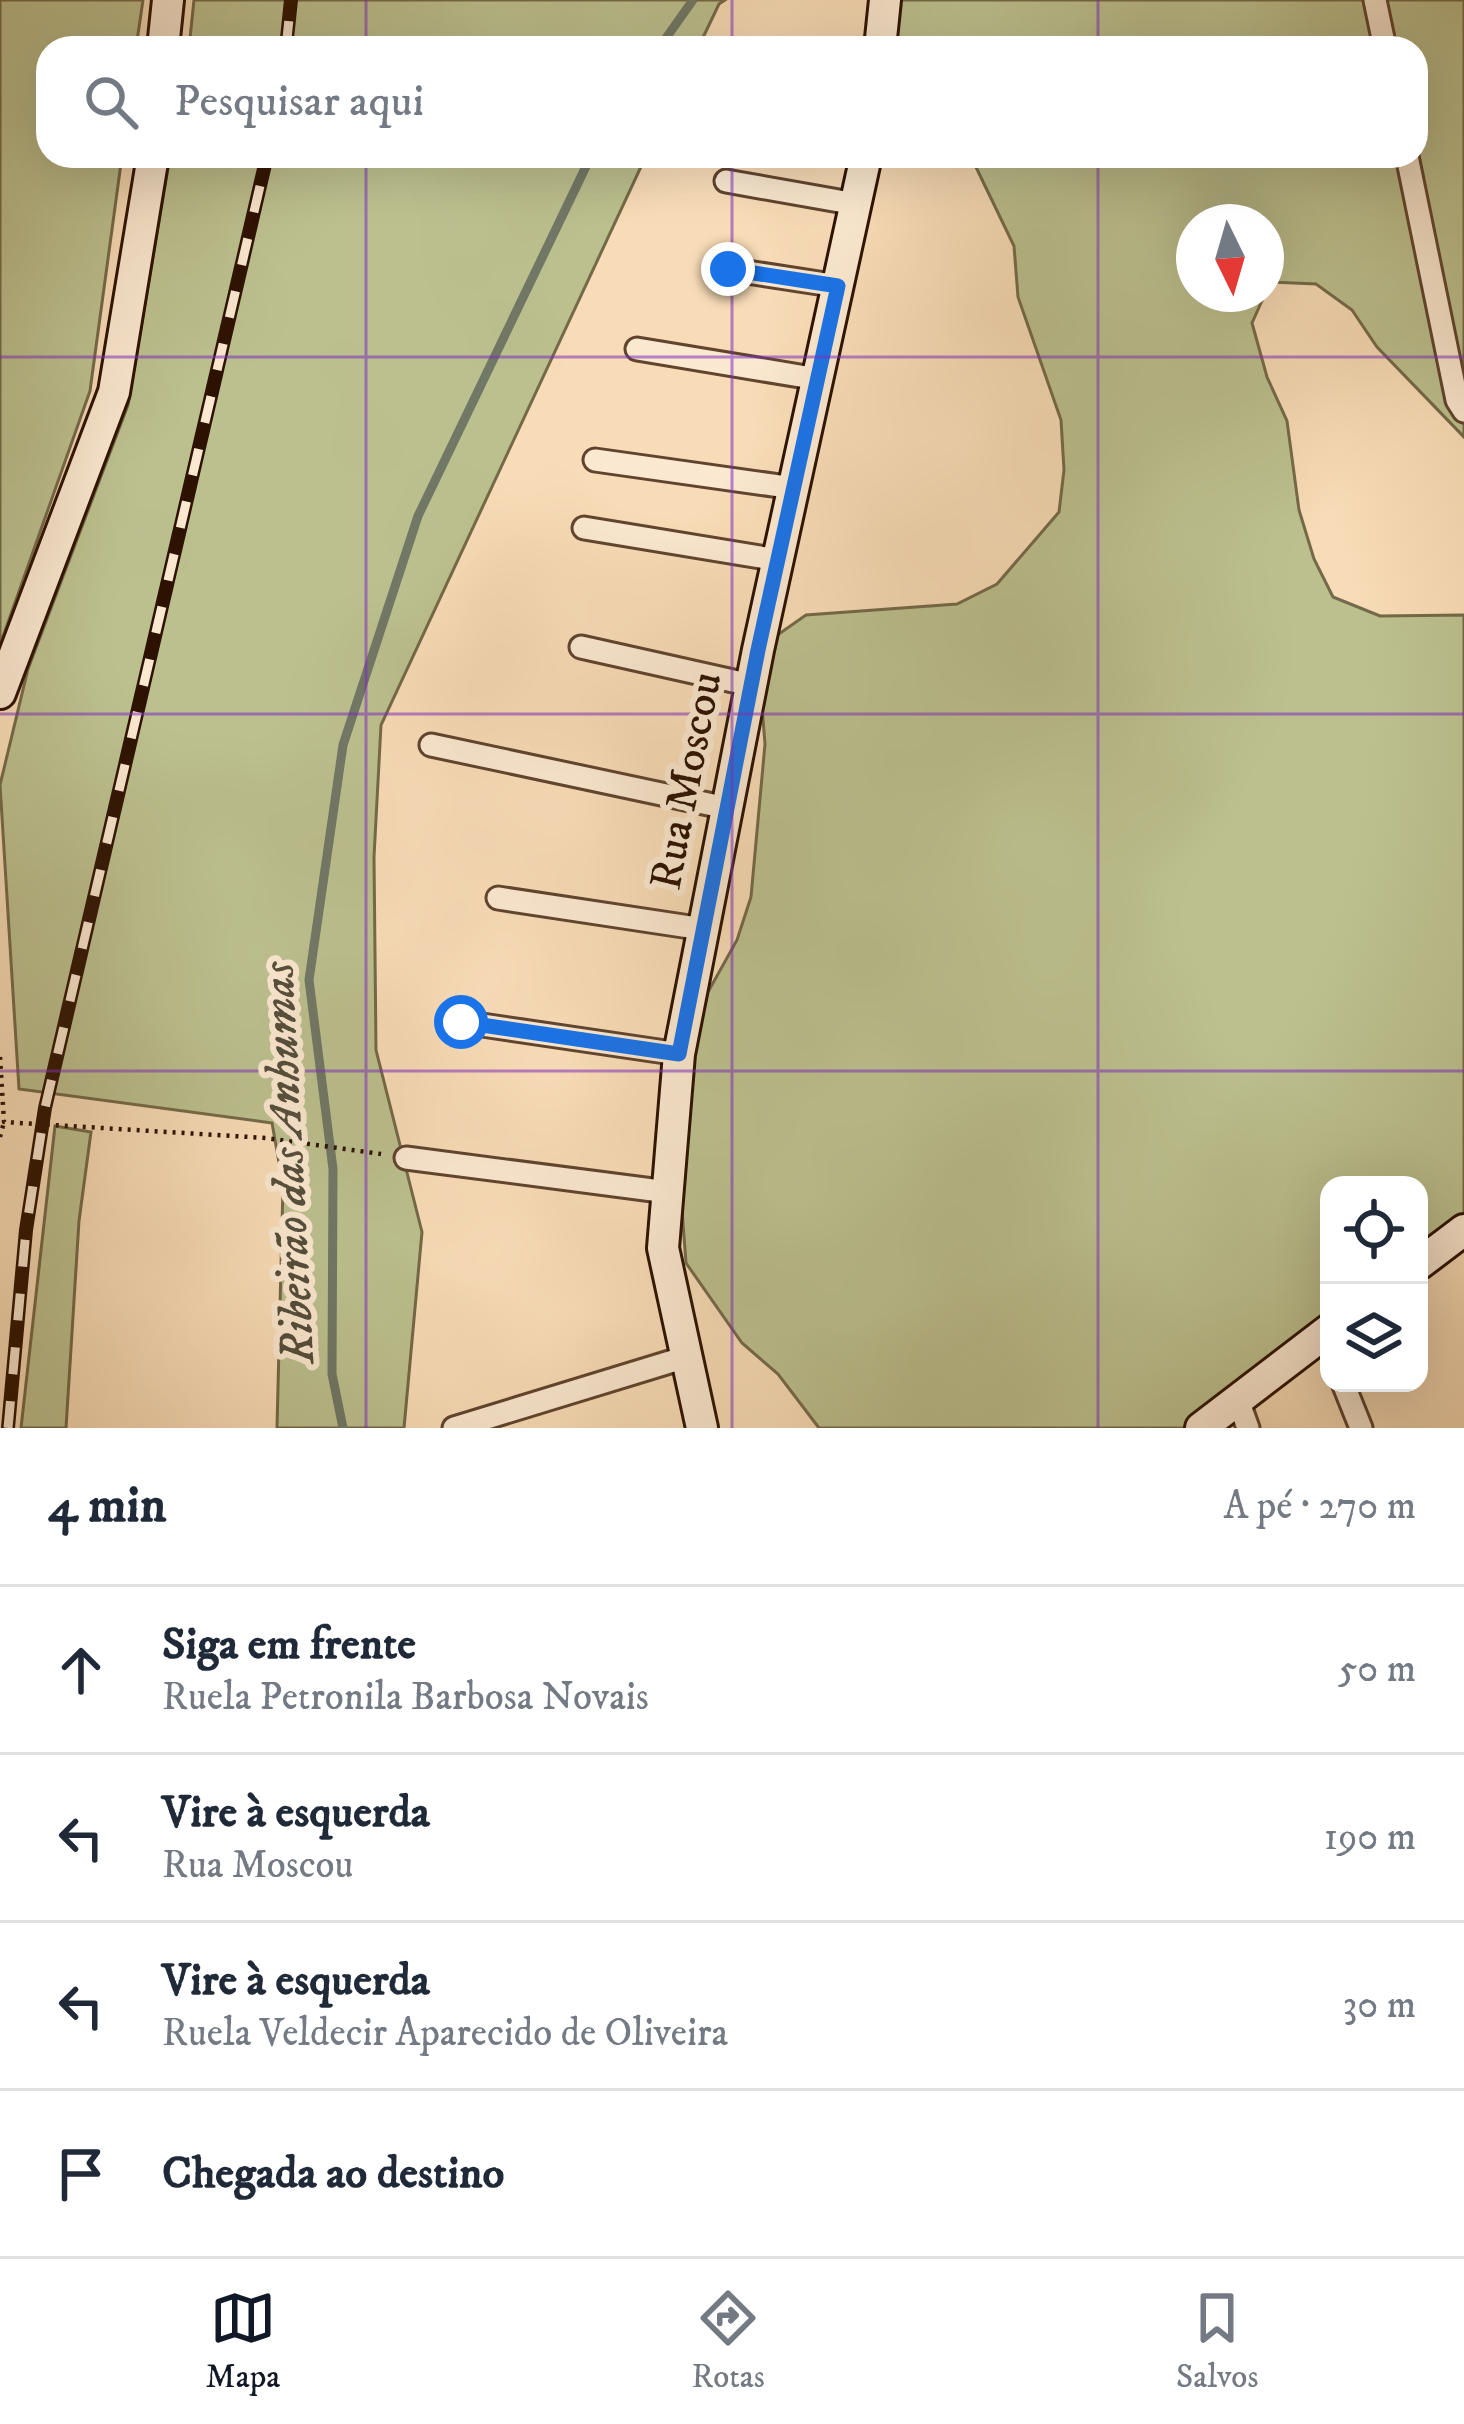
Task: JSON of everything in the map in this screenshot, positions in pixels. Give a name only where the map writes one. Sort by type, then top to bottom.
[{"type":"street","points":[[164,36],[169,0]]},
{"type":"street","points":[[881,36],[885,0]]},
{"type":"street","points":[[1375,0],[1382,36]]},
{"type":"street","points":[[0,693],[114,392],[151,168]]},
{"type":"street","name":"Rua Moscou","points":[[702,1428],[663,1248],[679,1054],[751,685],[864,168]]},
{"type":"street","points":[[1409,168],[1457,400],[1464,411]]},
{"type":"street","points":[[725,181],[856,204]]},
{"type":"street","points":[[728,269],[838,286]]},
{"type":"street","points":[[638,349],[818,379]]},
{"type":"street","points":[[595,460],[794,488]]},
{"type":"street","points":[[584,528],[778,560]]},
{"type":"street","points":[[581,647],[751,685]]},
{"type":"street","points":[[431,745],[727,808]]},
{"type":"street","points":[[498,898],[704,929]]},
{"type":"street","points":[[461,1022],[679,1054]]},
{"type":"street","points":[[406,1158],[668,1192]]},
{"type":"street","points":[[1428,1257],[1464,1230]]},
{"type":"street","points":[[1201,1428],[1243,1414],[1320,1344]]},
{"type":"street","points":[[454,1428],[686,1357]]},
{"type":"street","points":[[1347,1392],[1361,1428]]},
{"type":"path","points":[[0,1057],[4,1122],[0,1137]]},
{"type":"path","points":[[4,1122],[266,1138],[406,1158]]},
{"type":"green space","points":[[0,0],[143,0],[138,36],[36,36],[36,168],[120,168],[90,391],[0,645]]},
{"type":"green space","points":[[194,0],[725,0],[704,36],[190,36]]},
{"type":"green space","points":[[874,0],[1464,0],[1464,437],[1377,347],[1352,310],[1316,284],[1284,283],[1284,204],[1176,204],[1176,312],[1257,312],[1252,323],[1267,377],[1287,421],[1299,510],[1314,559],[1333,597],[1380,616],[1464,615],[1464,1233],[1428,1262],[1428,1176],[1320,1176],[1320,1349],[1221,1428],[819,1428],[778,1374],[742,1343],[686,1263],[676,1129],[708,992],[737,940],[751,897],[765,744],[761,694],[766,643],[806,615],[957,604],[997,584],[1059,512],[1064,470],[1061,420],[1018,297],[1014,246],[976,168],[1428,168],[1428,36],[874,36]]},
{"type":"green space","points":[[168,168],[640,168],[381,725],[374,857],[376,1050],[422,1232],[404,1428],[277,1428],[283,1185],[272,1123],[19,1089],[0,785],[28,669],[128,405]]},
{"type":"green space","points":[[55,1126],[91,1132],[79,1221],[66,1428],[21,1428]]},
{"type":"waterway","name":"Ribeirão das Anhumas","points":[[668,36],[693,0]]},
{"type":"waterway","name":"Ribeirão das Anhumas","points":[[343,1428],[332,1374],[333,1169],[309,980],[343,745],[418,516],[585,168]]},
{"type":"railway","points":[[287,36],[291,0]]},
{"type":"railway","points":[[8,1428],[26,1230],[45,1108],[264,168]]},
{"type":"route","points":[[461,1022],[679,1054],[758,650],[838,286],[728,269]]}]
